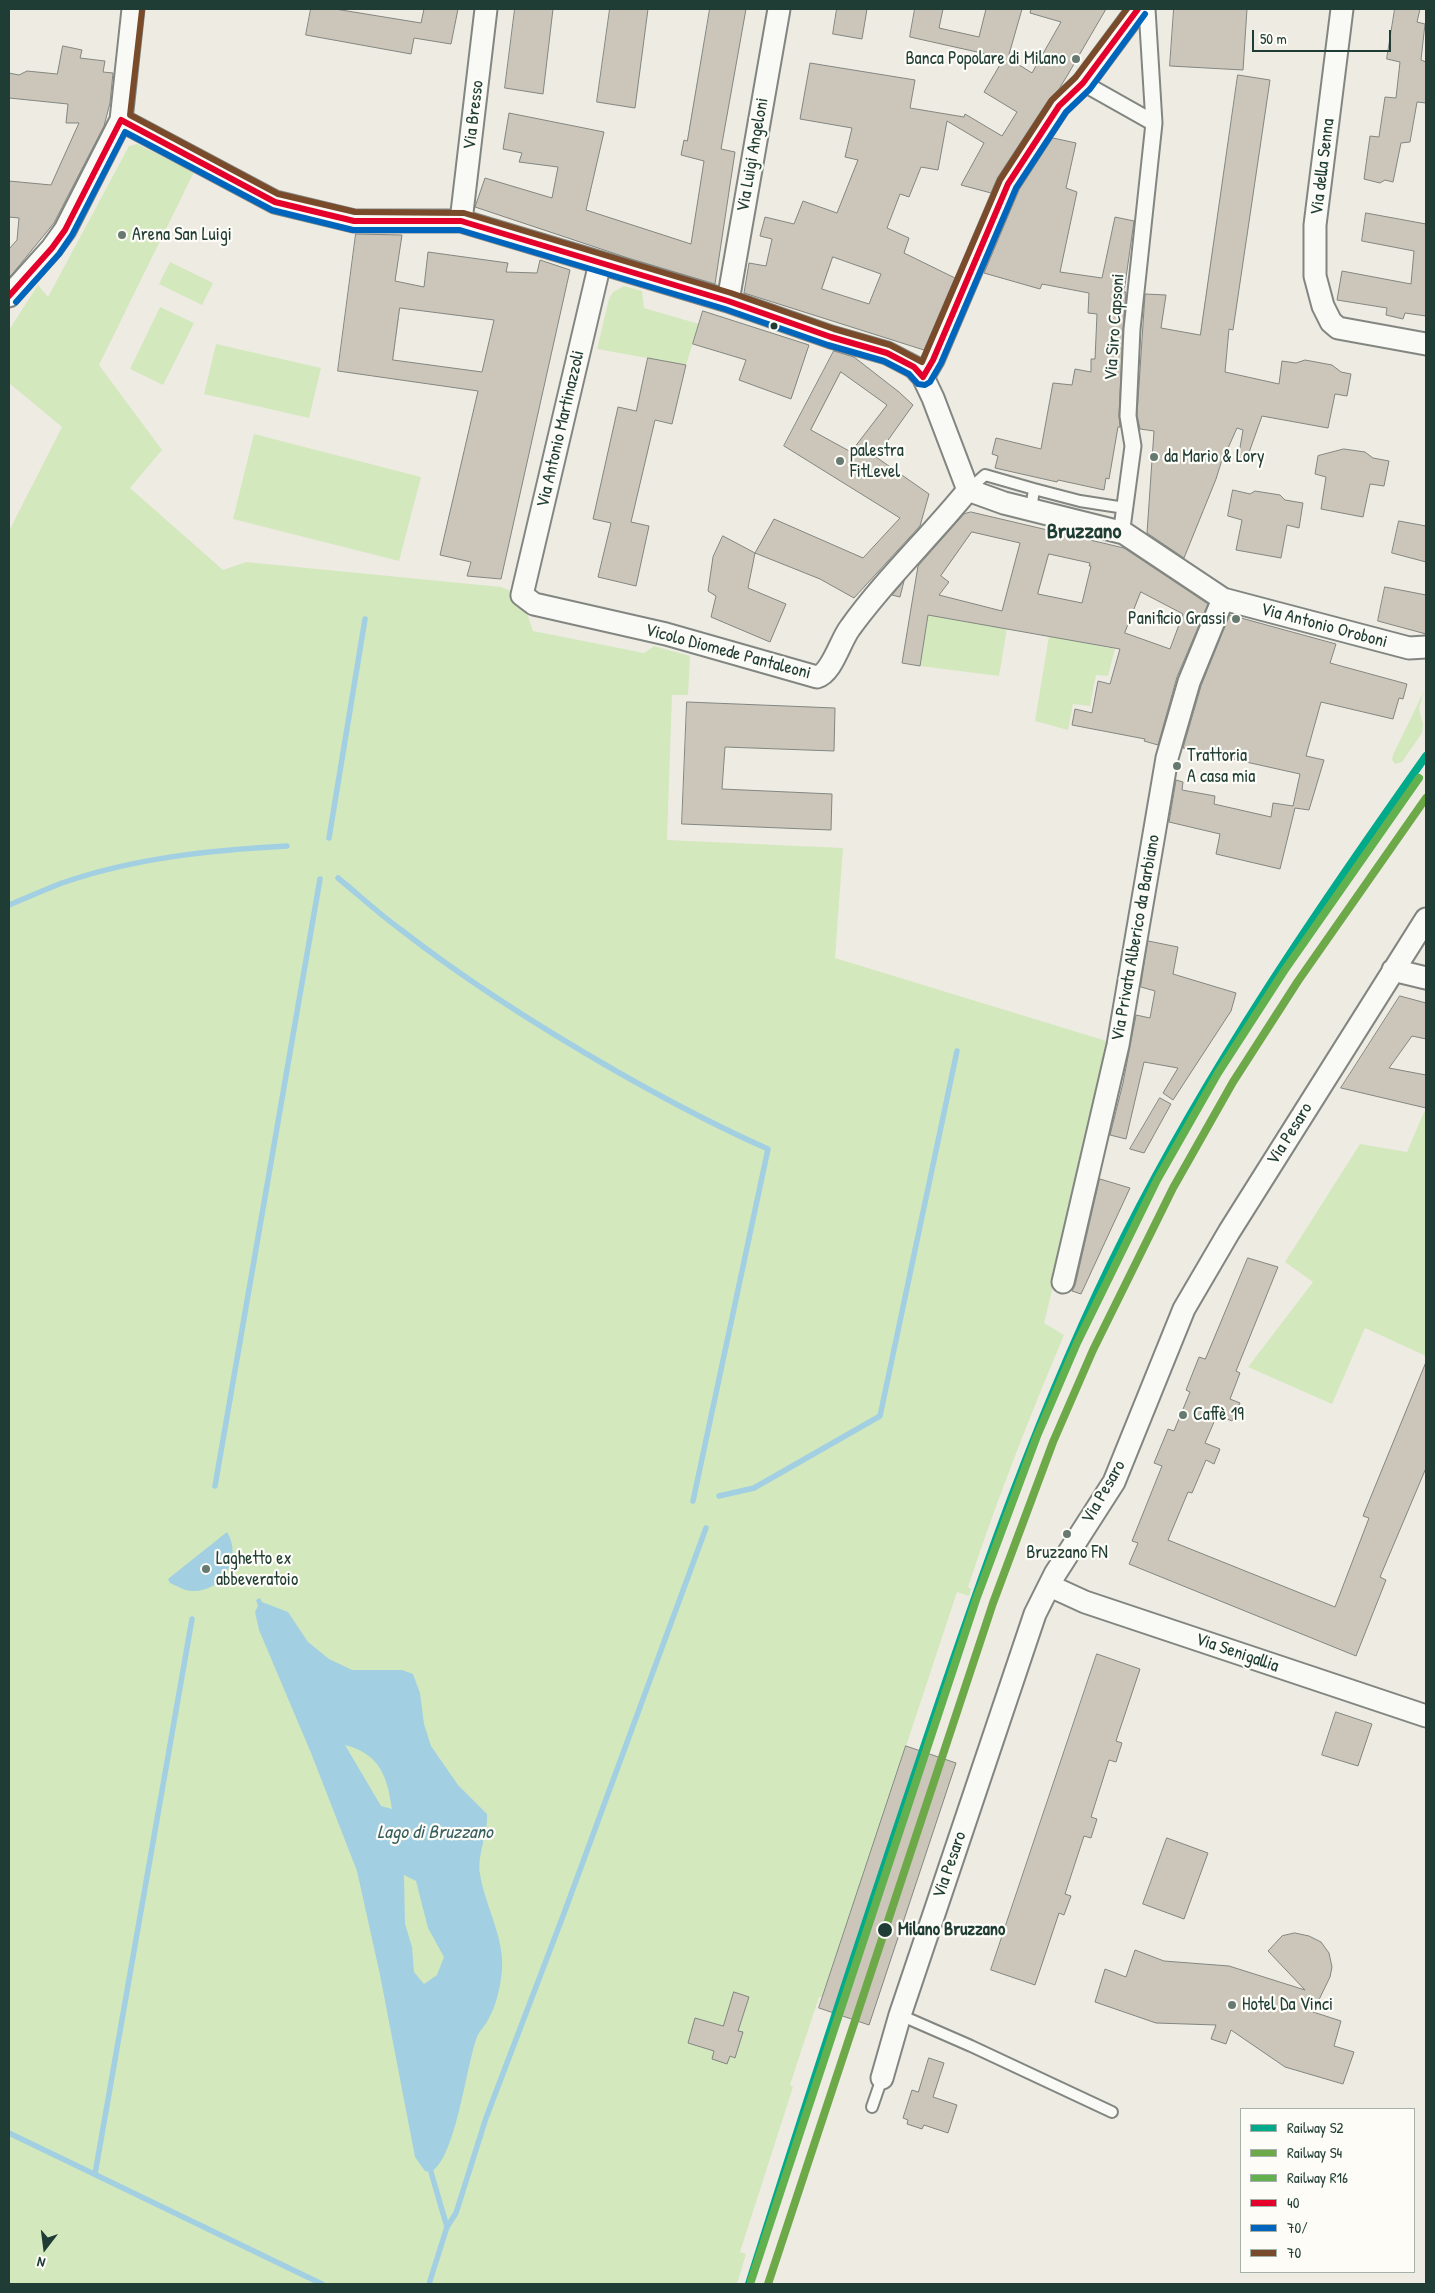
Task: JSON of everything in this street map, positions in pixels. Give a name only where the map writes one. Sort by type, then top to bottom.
[{"type":"street","points":[[9,296],[65,230],[121,120],[133,9]]},
{"type":"street","name":"Via Bresso","points":[[461,221],[486,9]]},
{"type":"street","name":"Via Luigi Angeloni","points":[[728,301],[779,9]]},
{"type":"street","points":[[922,377],[933,360],[1008,184],[1059,106],[1083,83],[1138,9]]},
{"type":"street","name":"Via Siro Capsoni","points":[[1124,533],[1122,528],[1133,446],[1128,416],[1132,329],[1154,122],[1147,9]]},
{"type":"street","name":"Via della Senna","points":[[1342,9],[1315,225],[1316,276],[1323,306],[1331,322],[1338,328],[1426,344]]},
{"type":"street","points":[[1083,83],[1154,122]]},
{"type":"street","points":[[121,120],[276,202],[354,221],[461,221],[728,301],[831,337],[886,353],[914,367],[922,377],[933,398],[968,490]]},
{"type":"street","name":"Via Antonio Martinazzoli","points":[[522,595],[600,263]]},
{"type":"street","name":"Vicolo Diomede Pantaleoni","points":[[522,595],[534,604],[674,637],[817,677],[826,672],[840,644],[857,617],[968,490]]},
{"type":"street","name":"Via Antonio Oroboni","points":[[968,490],[985,497],[1031,510],[1124,533],[1223,599],[1418,647]]},
{"type":"street","name":"Via Privata Alberico da Barbiano","points":[[1062,1282],[1118,1044],[1167,758],[1189,682],[1223,599]]},
{"type":"street","name":"Via Pesaro","points":[[882,2078],[900,2015],[1035,1614],[1098,1503],[1114,1482],[1184,1308],[1229,1232],[1426,920]]},
{"type":"street","points":[[1393,970],[1426,978]]},
{"type":"street","name":"Via Senigallia","points":[[1050,1586],[1086,1602],[1426,1716]]},
{"type":"lane","points":[[968,490],[984,475],[1080,501],[1125,508]]},
{"type":"lane","points":[[1031,510],[1034,489]]},
{"type":"lane","points":[[900,2015],[972,2046],[1112,2112]]},
{"type":"lane","name":"Via Pesaro","points":[[872,2107],[882,2078]]},
{"type":"green space","points":[[137,144],[194,172],[99,365],[162,450],[130,488],[223,570],[246,562],[501,587],[521,595],[533,631],[644,653],[654,646],[690,656],[688,695],[672,695],[667,840],[843,848],[835,958],[1113,1043],[1044,1323],[1064,1335],[990,1523],[968,1587],[971,1589],[969,1596],[957,1592],[823,1997],[819,1997],[790,2085],[793,2087],[740,2252],[746,2254],[737,2284],[9,2284],[9,531],[62,427],[9,383],[9,330],[38,285],[48,297],[129,146]]},
{"type":"green space","points":[[170,262],[213,283],[202,305],[159,284]]},
{"type":"green space","points":[[624,286],[642,291],[644,308],[699,324],[686,365],[597,349],[609,299],[613,292]]},
{"type":"green space","points":[[160,307],[194,323],[163,385],[130,369]]},
{"type":"green space","points":[[216,344],[321,368],[309,418],[204,394]]},
{"type":"green space","points":[[254,434],[421,477],[399,561],[233,519]]},
{"type":"green space","points":[[928,615],[1007,628],[999,676],[920,666]]},
{"type":"green space","points":[[1049,636],[1115,649],[1108,676],[1096,675],[1090,706],[1073,704],[1068,730],[1035,721]]},
{"type":"green space","points":[[1424,691],[1419,709],[1423,724],[1422,733],[1402,762],[1395,764],[1392,760],[1393,755]]},
{"type":"green space","points":[[1424,1112],[1426,1112],[1426,1356],[1365,1328],[1332,1404],[1248,1367],[1313,1282],[1285,1262],[1360,1144],[1407,1152]]},
{"type":"water","points":[[227,1532],[233,1552],[227,1572],[221,1580],[203,1590],[192,1591],[170,1583],[168,1579]]},
{"type":"water","name":"Lago di Bruzzano","points":[[260,1598],[262,1602],[288,1612],[308,1642],[329,1659],[352,1670],[402,1670],[413,1674],[420,1693],[424,1724],[431,1746],[458,1785],[487,1814],[479,1867],[501,1946],[502,1971],[492,2013],[477,2037],[454,2131],[440,2163],[431,2172],[425,2171],[415,2157],[380,1975],[357,1871],[311,1753],[259,1630],[255,1612],[258,1606],[256,1600]],"holes":[[[345,1745],[366,1754],[380,1768],[387,1786],[392,1809],[381,1806]],[[404,1875],[416,1881],[428,1928],[444,1957],[437,1975],[424,1984],[414,1972],[412,1947],[405,1924]]]},
{"type":"building","points":[[311,9],[335,9],[421,23],[424,9],[458,9],[451,44],[414,38],[411,54],[306,35]]},
{"type":"building","points":[[515,9],[553,9],[543,94],[505,88]]},
{"type":"building","points":[[610,9],[648,9],[635,108],[597,102]]},
{"type":"building","points":[[710,9],[746,9],[721,149],[735,152],[715,284],[628,258],[475,207],[485,178],[552,198],[558,167],[519,162],[522,153],[503,149],[509,113],[604,132],[586,210],[691,244],[704,161],[681,155],[684,140],[687,141]]},
{"type":"building","points":[[837,9],[867,9],[862,39],[833,34]]},
{"type":"building","points":[[915,9],[943,9],[939,28],[979,37],[986,9],[1022,9],[1008,58],[1032,73],[1061,22],[1030,13],[1031,9],[1106,9],[1059,89],[1049,99],[998,177],[991,193],[961,185],[984,143],[947,121],[938,170],[921,167],[909,197],[900,194],[887,228],[909,238],[904,253],[955,278],[924,350],[744,293],[749,263],[766,266],[772,239],[760,236],[765,217],[794,224],[803,201],[837,213],[858,160],[845,157],[852,128],[800,119],[810,63],[915,80],[910,108],[964,117],[965,114],[1002,136],[1017,112],[984,92],[1004,58],[910,37]],"holes":[[[833,257],[881,274],[869,304],[822,289]]]},
{"type":"building","points":[[1174,9],[1247,9],[1243,70],[1170,66]]},
{"type":"building","points":[[1395,9],[1420,9],[1417,22],[1425,24],[1421,60],[1426,62],[1426,103],[1417,102],[1410,142],[1401,143],[1393,182],[1385,180],[1380,183],[1364,179],[1370,136],[1379,137],[1385,97],[1396,98],[1400,62],[1387,59]]},
{"type":"building","points":[[63,46],[82,50],[80,58],[105,61],[103,72],[113,73],[110,103],[104,126],[54,223],[9,278],[9,249],[17,240],[19,218],[9,217],[9,181],[51,185],[79,123],[66,123],[68,104],[9,98],[9,73],[19,75],[27,71],[57,74]]},
{"type":"building","points":[[1238,75],[1270,80],[1233,330],[1229,329],[1225,372],[1279,384],[1282,361],[1296,363],[1305,360],[1332,365],[1341,372],[1351,374],[1347,396],[1335,394],[1328,428],[1262,416],[1246,461],[1238,459],[1243,430],[1237,428],[1228,448],[1226,447],[1216,479],[1184,558],[1147,533],[1154,431],[1140,429],[1137,415],[1145,294],[1166,295],[1161,328],[1200,335]]},
{"type":"building","points":[[1053,138],[1076,143],[1066,188],[1077,192],[1060,272],[1102,278],[1115,217],[1134,221],[1124,292],[1126,292],[1120,427],[1118,427],[1109,479],[1106,478],[1104,490],[995,468],[998,456],[992,454],[996,438],[1041,449],[1053,383],[1072,385],[1075,369],[1091,372],[1091,359],[1095,359],[1097,314],[1088,313],[1089,293],[1042,284],[1040,289],[984,273],[1019,190]]},
{"type":"building","points":[[1366,213],[1426,224],[1426,316],[1405,313],[1403,319],[1386,315],[1387,308],[1337,300],[1342,271],[1411,284],[1414,251],[1362,241]]},
{"type":"building","points":[[356,234],[402,235],[395,281],[424,287],[428,252],[508,263],[506,272],[537,273],[540,260],[570,270],[501,579],[467,576],[471,562],[440,555],[478,391],[338,371]],"holes":[[[400,308],[494,320],[482,372],[393,360]]]},
{"type":"building","points":[[703,311],[809,345],[791,399],[739,380],[746,360],[693,344]]},
{"type":"building","points":[[834,351],[854,357],[913,405],[876,457],[929,494],[920,526],[854,598],[820,579],[755,553],[774,519],[863,558],[900,518],[784,446]],"holes":[[[841,372],[887,405],[851,452],[811,430]]]},
{"type":"building","points":[[648,358],[686,365],[672,424],[655,420],[631,522],[649,526],[636,586],[598,577],[611,523],[593,519],[618,407],[636,411]]},
{"type":"building","points":[[1344,449],[1365,452],[1373,458],[1389,461],[1384,486],[1370,484],[1363,517],[1321,509],[1326,477],[1315,474],[1318,456]]},
{"type":"building","points":[[1233,490],[1250,494],[1255,491],[1280,495],[1285,500],[1303,503],[1299,528],[1287,525],[1281,558],[1236,550],[1242,520],[1228,516]]},
{"type":"building","points":[[971,512],[1124,548],[1208,604],[1177,677],[1158,745],[1144,741],[1145,739],[1072,725],[1075,709],[1092,713],[1098,681],[1110,684],[1120,649],[928,615],[920,666],[902,663],[918,566],[964,514]],"holes":[[[972,532],[1020,543],[1002,611],[939,595],[949,582],[941,576]],[[1049,554],[1090,563],[1089,566],[1091,566],[1082,603],[1038,594]],[[1141,592],[1183,614],[1170,649],[1125,633]]]},
{"type":"building","points":[[1399,521],[1426,526],[1426,562],[1392,553]]},
{"type":"building","points":[[723,536],[755,553],[748,588],[786,604],[770,642],[711,617],[716,596],[708,591],[713,557]]},
{"type":"building","points":[[904,581],[900,597],[892,595],[902,583]]},
{"type":"building","points":[[1385,587],[1426,595],[1426,634],[1378,621]]},
{"type":"building","points":[[1230,615],[1336,644],[1330,663],[1407,684],[1403,699],[1399,698],[1393,719],[1321,702],[1306,756],[1324,760],[1309,810],[1295,808],[1280,869],[1216,854],[1220,834],[1169,822],[1176,780],[1183,782],[1182,790],[1215,796],[1214,804],[1271,817],[1273,803],[1293,806],[1300,774],[1183,748],[1201,686]]},
{"type":"building","points":[[687,702],[835,708],[834,751],[725,747],[722,789],[832,794],[831,830],[682,824]]},
{"type":"building","points":[[1148,941],[1178,947],[1173,974],[1236,993],[1231,1011],[1173,1100],[1163,1093],[1178,1068],[1144,1062],[1126,1139],[1110,1135],[1123,1083],[1136,1015],[1150,1018],[1155,991],[1141,987]]},
{"type":"building","points":[[1400,996],[1426,1003],[1426,1039],[1412,1036],[1389,1068],[1426,1075],[1426,1108],[1341,1088]]},
{"type":"building","points":[[1160,1098],[1171,1104],[1144,1153],[1130,1149]]},
{"type":"building","points":[[1100,1179],[1130,1188],[1081,1294],[1072,1291]]},
{"type":"building","points":[[1248,1258],[1278,1267],[1236,1371],[1240,1373],[1230,1399],[1240,1403],[1232,1421],[1217,1415],[1205,1443],[1220,1449],[1214,1464],[1206,1460],[1192,1493],[1188,1492],[1168,1540],[1335,1607],[1369,1518],[1363,1516],[1426,1362],[1426,1468],[1380,1577],[1386,1580],[1356,1656],[1129,1564],[1138,1543],[1132,1541],[1162,1466],[1154,1463],[1168,1429],[1174,1431],[1190,1392],[1186,1390],[1199,1357],[1205,1359]]},
{"type":"building","points":[[1097,1654],[1140,1669],[1116,1741],[1122,1743],[1116,1762],[1109,1760],[1091,1817],[1097,1819],[1091,1838],[1084,1836],[1065,1894],[1071,1896],[1064,1915],[1059,1913],[1035,1985],[991,1970]]},
{"type":"building","points":[[1336,1712],[1372,1724],[1358,1766],[1322,1755]]},
{"type":"building","points":[[906,1746],[956,1763],[869,2025],[819,2008]]},
{"type":"building","points":[[1167,1838],[1208,1853],[1184,1919],[1143,1904]]},
{"type":"building","points":[[1295,1933],[1309,1936],[1321,1942],[1329,1953],[1332,1967],[1330,1977],[1313,2012],[1341,2021],[1334,2046],[1354,2052],[1343,2084],[1285,2067],[1231,2030],[1226,2044],[1211,2039],[1216,2025],[1156,2023],[1095,2002],[1105,1969],[1126,1977],[1135,1950],[1164,1961],[1229,1966],[1305,1990],[1268,1951],[1282,1936]]},
{"type":"building","points":[[734,1992],[749,1997],[738,2031],[743,2032],[735,2058],[730,2056],[727,2064],[712,2059],[714,2051],[688,2043],[695,2018],[723,2026]]},
{"type":"building","points":[[929,2058],[944,2063],[933,2097],[957,2105],[948,2133],[924,2125],[922,2129],[907,2124],[908,2120],[903,2118],[912,2090],[918,2092]]},
{"type":"waterway","points":[[329,838],[365,619]]},
{"type":"waterway","points":[[9,905],[89,874],[145,861],[201,853],[287,846]]},
{"type":"waterway","points":[[338,878],[426,949],[478,986],[533,1021],[653,1092],[710,1122],[768,1149],[693,1501]]},
{"type":"waterway","points":[[215,1486],[320,879]]},
{"type":"waterway","points":[[719,1496],[754,1488],[880,1416],[957,1051]]},
{"type":"waterway","points":[[429,2284],[447,2227],[456,2213],[486,2118],[563,1916],[706,1528]]},
{"type":"waterway","points":[[95,2174],[192,1619]]},
{"type":"waterway","points":[[9,2133],[322,2284]]},
{"type":"waterway","points":[[431,2172],[447,2227]]},
{"type":"rail line","name":"S2","points":[[749,2284],[854,1957],[965,1627],[1013,1494],[1065,1363],[1125,1235],[1158,1172],[1229,1050],[1305,931],[1426,756]]},
{"type":"rail line","name":"R16","points":[[751,2281],[977,1597],[1037,1436],[1077,1343],[1157,1180],[1218,1073],[1284,971],[1419,778]]},
{"type":"rail line","name":"S4","points":[[768,2284],[993,1603],[1053,1442],[1093,1350],[1173,1188],[1233,1082],[1298,981],[1426,798]]},
{"type":"transit line","name":"70","points":[[142,10],[130,115],[278,194],[355,212],[464,213],[731,293],[834,329],[890,345],[922,362],[1000,180],[1052,100],[1076,77],[1127,9]]},
{"type":"transit line","name":"40","points":[[9,296],[52,248],[65,230],[121,120],[275,202],[354,221],[461,221],[728,301],[831,337],[887,353],[914,367],[923,377],[933,360],[1008,184],[1059,106],[1083,83],[1138,9]]},
{"type":"transit line","name":"70/","points":[[16,302],[59,254],[72,235],[125,132],[272,210],[353,230],[460,230],[725,309],[828,345],[884,361],[909,374],[918,384],[925,385],[930,382],[941,363],[1016,188],[1066,112],[1090,89],[1145,14]]},
{"type":"place","name":"Banca Popolare di Milano","points":[[1076,59]]},
{"type":"place","name":"Arena San Luigi","points":[[122,235]]},
{"type":"place","name":"da Mario & Lory","points":[[1154,457]]},
{"type":"place","name":"palestra FitLevel","points":[[840,461]]},
{"type":"place","name":"Panificio Grassi","points":[[1236,619]]},
{"type":"place","name":"Trattoria A casa mia","points":[[1177,766]]},
{"type":"place","name":"Caffè 19","points":[[1183,1415]]},
{"type":"place","name":"Bruzzano FN","points":[[1067,1534]]},
{"type":"place","name":"Laghetto ex abbeveratoio","points":[[206,1569]]},
{"type":"place","name":"Milano Bruzzano","points":[[885,1930]]},
{"type":"place","name":"Hotel Da Vinci","points":[[1232,2005]]},
{"type":"district","name":"Bruzzano","points":[[1084,532]]}]
